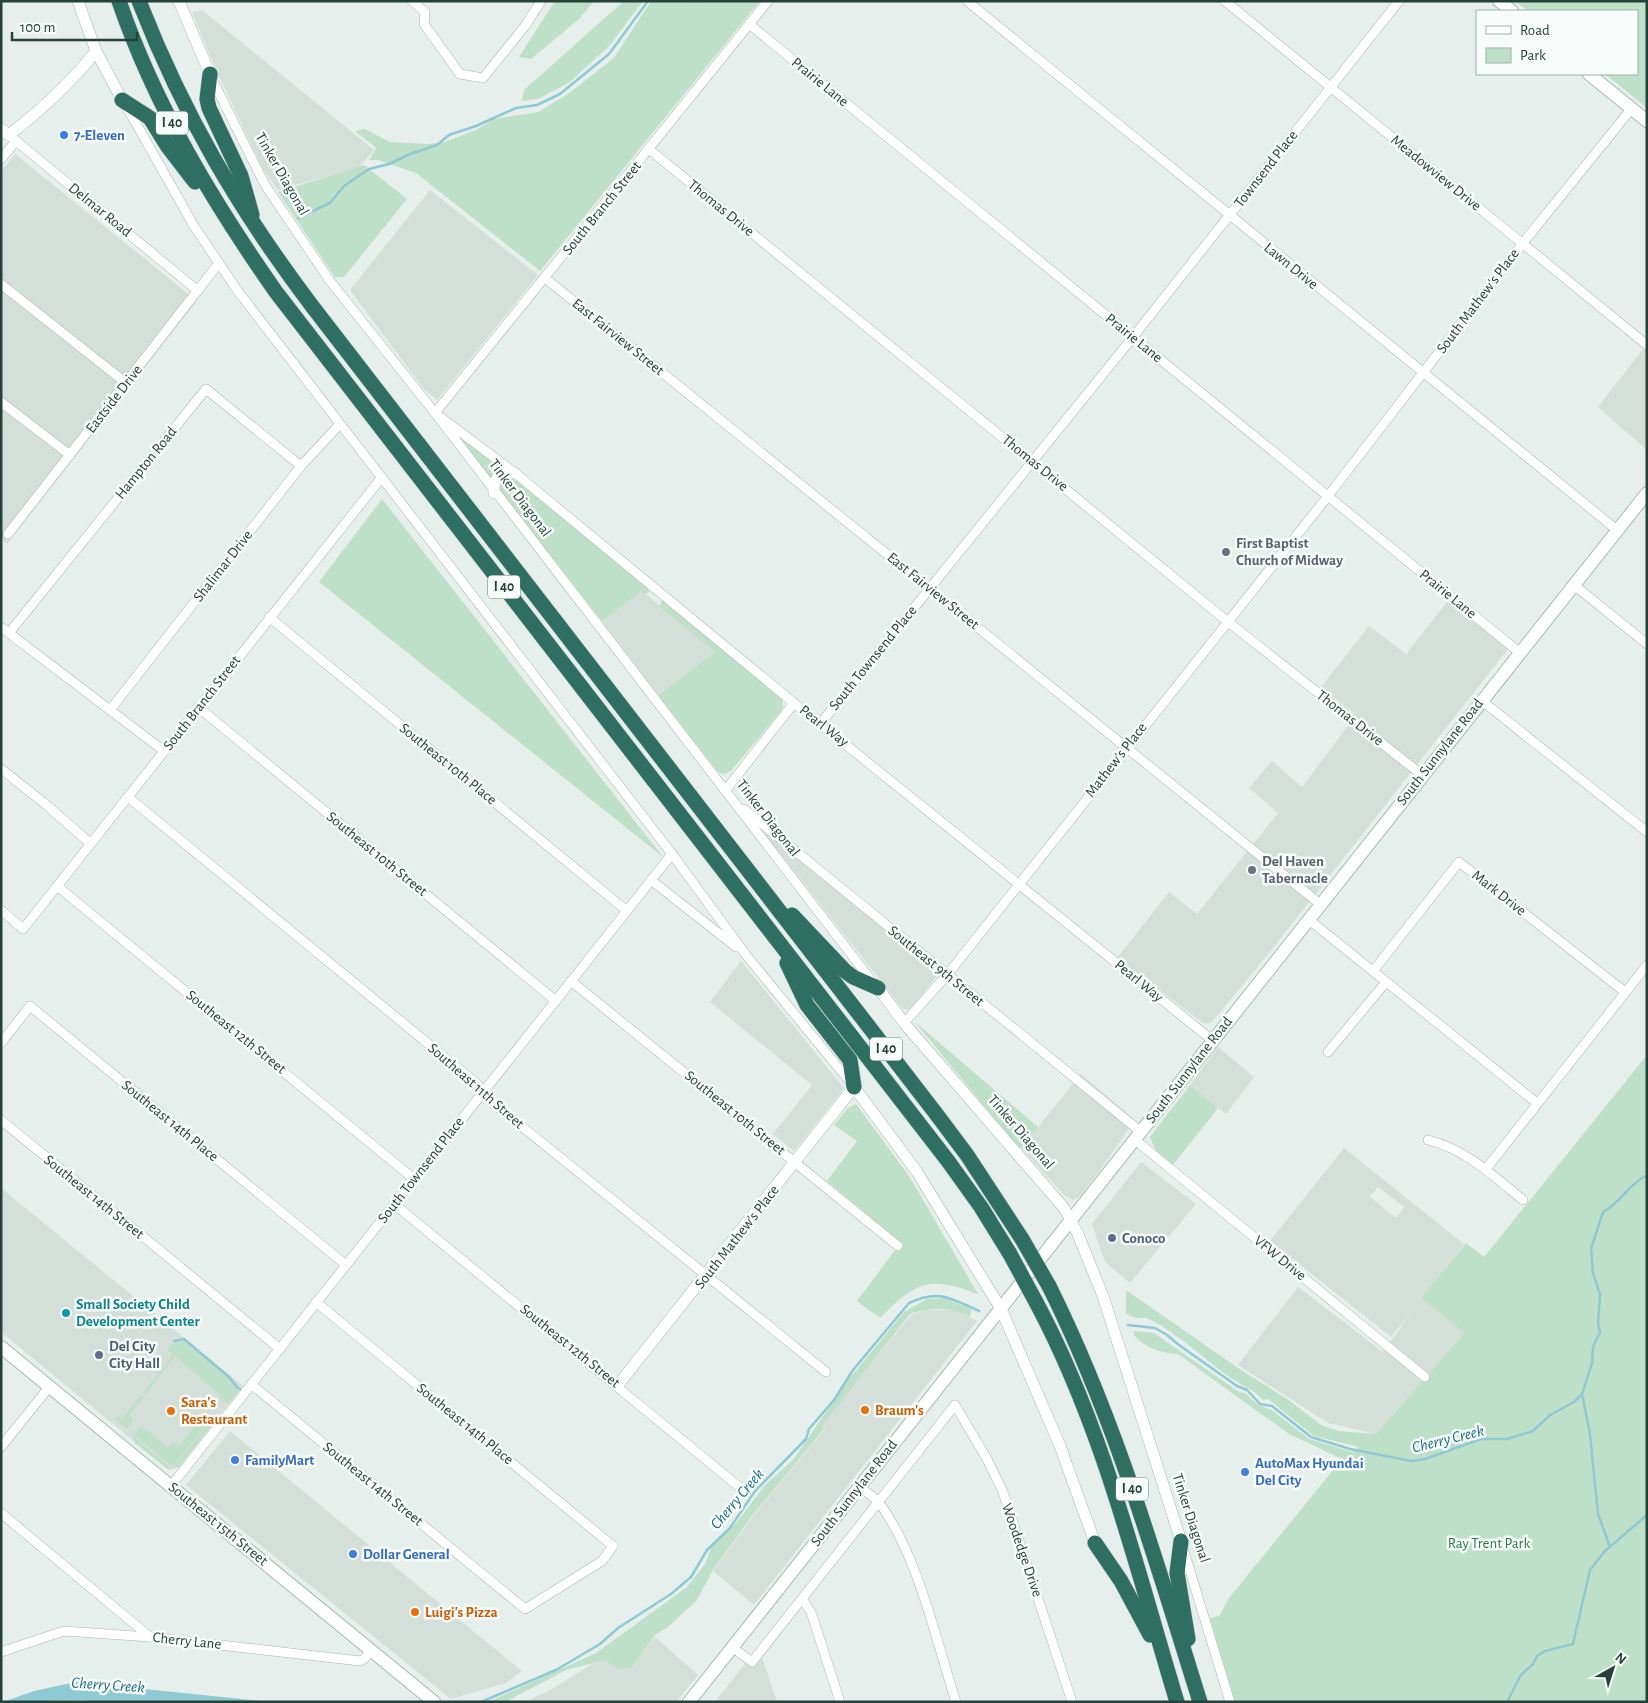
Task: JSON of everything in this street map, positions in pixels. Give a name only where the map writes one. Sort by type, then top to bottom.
[{"type":"highway","name":"I 40","points":[[119,1],[165,109],[205,185],[239,239],[292,313],[948,1161],[981,1207],[1010,1254],[1036,1302],[1077,1386],[1094,1431],[1177,1702]]},
{"type":"highway","name":"I 40","points":[[139,1],[182,101],[222,176],[258,233],[312,306],[945,1126],[1022,1239],[1049,1286],[1092,1377],[1111,1427],[1199,1700]]},
{"type":"highway","points":[[210,74],[207,99],[209,108],[241,176],[258,233]]},
{"type":"highway","points":[[122,100],[150,118],[168,147],[239,239]]},
{"type":"highway","points":[[742,864],[845,971],[853,977],[878,988]]},
{"type":"highway","points":[[772,933],[807,1005],[850,1060],[854,1087]]},
{"type":"highway","points":[[1181,1541],[1177,1577],[1199,1700]]},
{"type":"highway","points":[[1095,1543],[1121,1581],[1166,1665]]},
{"type":"main road","points":[[1499,1],[1511,10]]},
{"type":"main road","points":[[1590,75],[1647,121]]},
{"type":"main road","name":"South Sunnylane Road","points":[[689,1702],[1519,652],[1647,493]]},
{"type":"main road","name":"Southeast 15th Street","points":[[1,1347],[434,1702]]},
{"type":"street","points":[[78,1],[96,51],[122,100],[194,226],[237,290],[672,854],[746,955],[854,1087],[922,1179],[1000,1309],[1060,1446],[1095,1543]]},
{"type":"street","name":"Tinker Diagonal","points":[[179,1],[210,74],[255,166],[286,217],[330,281],[435,413],[494,493],[904,1023],[1064,1208],[1104,1296],[1230,1702]]},
{"type":"street","points":[[412,1],[425,12],[424,24],[460,74],[483,78],[519,33],[541,1]]},
{"type":"street","name":"South Branch Street","points":[[435,413],[650,150],[768,1]]},
{"type":"street","name":"Lawn Drive","points":[[967,1],[1617,530]]},
{"type":"street","name":"Meadowview Drive","points":[[1225,1],[1647,345]]},
{"type":"street","name":"Townsend Place","points":[[1133,337],[1398,1]]},
{"type":"street","name":"Prairie Lane","points":[[749,24],[1519,652]]},
{"type":"street","points":[[1,159],[9,135],[59,94],[96,51]]},
{"type":"street","name":"South Mathew's Place","points":[[1328,496],[1424,374],[1523,243],[1632,108]]},
{"type":"street","name":"Delmar Road","points":[[9,135],[198,291]]},
{"type":"street","name":"Thomas Drive","points":[[650,150],[1227,621],[1422,775]]},
{"type":"street","name":"Eastside Drive","points":[[8,534],[219,263]]},
{"type":"street","name":"East Fairview Street","points":[[545,278],[1320,904]]},
{"type":"street","points":[[1,284],[126,383]]},
{"type":"street","name":"South Townsend Place","points":[[821,723],[1133,337]]},
{"type":"street","name":"Hampton Road","points":[[5,630],[206,389],[301,466]]},
{"type":"street","points":[[1,402],[70,455]]},
{"type":"street","name":"Pearl Way","points":[[435,413],[515,473],[794,703],[1212,1040]]},
{"type":"street","name":"Shalimar Drive","points":[[110,710],[301,466],[340,424]]},
{"type":"street","points":[[494,493],[494,483],[498,476],[507,471],[515,473]]},
{"type":"street","name":"South Branch Street","points":[[1,910],[23,929],[382,477]]},
{"type":"street","name":"Mathew's Place","points":[[904,1023],[947,974],[1126,747],[1328,496]]},
{"type":"street","points":[[1574,585],[1647,644]]},
{"type":"street","name":"Southeast 10th Place","points":[[269,617],[627,911]]},
{"type":"street","points":[[5,630],[164,751]]},
{"type":"street","points":[[1481,700],[1647,832]]},
{"type":"street","points":[[725,791],[794,703]]},
{"type":"street","name":"Southeast 10th Street","points":[[198,707],[556,1001]]},
{"type":"street","points":[[1,770],[43,802],[90,843]]},
{"type":"street","name":"Southeast 11th Street","points":[[128,797],[476,1083],[489,1100],[826,1372]]},
{"type":"street","name":"Southeast 9th Street","points":[[732,800],[947,974],[1137,1135]]},
{"type":"street","name":"South Townsend Place","points":[[171,1486],[672,854]]},
{"type":"street","name":"Mark Drive","points":[[1373,971],[1459,862],[1625,992]]},
{"type":"street","points":[[651,880],[746,955]]},
{"type":"street","name":"Southeast 12th Street","points":[[57,886],[414,1179]]},
{"type":"street","points":[[1308,919],[1538,1103]]},
{"type":"street","points":[[1486,1169],[1647,964]]},
{"type":"street","name":"Southeast 10th Street","points":[[571,981],[898,1246]]},
{"type":"street","points":[[1328,1052],[1386,982]]},
{"type":"street","name":"Southeast 14th Place","points":[[1,1043],[30,1006],[346,1266]]},
{"type":"street","name":"South Mathew's Place","points":[[618,1385],[854,1087]]},
{"type":"street","name":"Southeast 14th Street","points":[[1,1120],[280,1349]]},
{"type":"street","name":"VFW Drive","points":[[1137,1135],[1425,1377]]},
{"type":"street","points":[[1428,1140],[1449,1145],[1486,1169],[1524,1200]]},
{"type":"street","name":"Southeast 12th Street","points":[[394,1204],[618,1385],[743,1490]]},
{"type":"street","name":"Southeast 14th Place","points":[[316,1302],[613,1546]]},
{"type":"street","name":"Southeast 14th Street","points":[[251,1384],[525,1609],[602,1561],[613,1546]]},
{"type":"street","points":[[1,1447],[50,1386]]},
{"type":"street","name":"South Sunnylane Road","points":[[732,1647],[752,1662],[955,1405]]},
{"type":"street","name":"Woodedge Drive","points":[[955,1405],[987,1459],[1003,1492],[1072,1702]]},
{"type":"street","points":[[859,1487],[878,1502],[890,1521],[920,1589],[956,1702]]},
{"type":"street","points":[[1,1513],[150,1637]]},
{"type":"street","points":[[802,1599],[811,1612],[840,1702]]},
{"type":"street","name":"Cherry Lane","points":[[1,1652],[64,1631],[150,1637],[360,1661],[364,1660],[372,1650]]},
{"type":"shaded area","points":[[202,10],[374,150],[359,167],[278,190],[263,169],[217,72],[192,12]]},
{"type":"shaded area","points":[[15,154],[197,301],[7,544],[1,539],[1,172]]},
{"type":"shaded area","points":[[430,190],[538,275],[437,400],[424,389],[350,290]]},
{"type":"shaded area","points":[[1644,348],[1647,351],[1647,450],[1598,407]]},
{"type":"shaded area","points":[[642,591],[715,652],[658,695],[602,621]]},
{"type":"shaded area","points":[[1448,601],[1508,649],[1265,958],[1211,1023],[1203,1023],[1117,958],[1169,892],[1197,914],[1278,813],[1249,788],[1272,761],[1302,787],[1356,715],[1321,687],[1369,626],[1406,654]]},
{"type":"shaded area","points":[[768,833],[939,973],[913,1006],[903,1009],[766,835]]},
{"type":"shaded area","points":[[741,961],[844,1088],[794,1151],[773,1134],[812,1085],[710,1002]]},
{"type":"shaded area","points":[[1218,1047],[1254,1077],[1226,1114],[1190,1085]]},
{"type":"shaded area","points":[[1081,1074],[1135,1120],[1097,1174],[1079,1197],[1073,1200],[1065,1196],[1021,1148]]},
{"type":"shaded area","points":[[1344,1148],[1464,1244],[1422,1298],[1464,1333],[1376,1434],[1328,1423],[1238,1365],[1298,1287],[1383,1352],[1413,1310],[1391,1337],[1270,1241]],"holes":[[[1378,1187],[1404,1207],[1396,1218],[1370,1197]]]},
{"type":"shaded area","points":[[1141,1162],[1196,1204],[1130,1283],[1105,1262],[1092,1224]]},
{"type":"shaded area","points":[[1,1188],[243,1386],[177,1468],[169,1470],[1,1332]]},
{"type":"shaded area","points":[[925,1310],[956,1310],[977,1321],[754,1605],[713,1571],[754,1515],[825,1429],[822,1426],[835,1408],[911,1315]]},
{"type":"shaded area","points":[[230,1431],[522,1671],[506,1683],[451,1699],[186,1485]]},
{"type":"shaded area","points":[[655,1637],[698,1675],[676,1702],[525,1702],[552,1689],[592,1664],[605,1660],[617,1669],[632,1668]]},
{"type":"shaded area","points":[[755,1651],[762,1657],[777,1702],[715,1702]]},
{"type":"green space","points":[[555,1],[594,1],[579,19],[531,59],[519,57]]},
{"type":"green space","points":[[624,1],[643,1],[610,45],[570,82],[538,99],[522,101],[524,90]]},
{"type":"green space","points":[[651,1],[760,1],[540,271],[416,173],[378,160],[369,160],[376,148],[355,131],[365,129],[390,142],[427,144],[445,142],[478,129],[494,119],[538,112],[568,94],[614,58]]},
{"type":"green space","points":[[1515,1],[1647,1],[1647,108],[1606,75],[1638,75],[1638,10],[1527,10]]},
{"type":"green space","points":[[364,165],[407,199],[344,277],[335,277],[278,192]]},
{"type":"green space","points":[[456,432],[499,468],[490,478]]},
{"type":"green space","points":[[505,477],[516,480],[648,588],[649,592],[645,594],[642,591],[602,621],[502,494],[499,489],[499,483]]},
{"type":"green space","points":[[382,499],[663,857],[319,582]]},
{"type":"green space","points":[[663,600],[782,697],[783,707],[781,711],[731,771],[723,774],[718,772],[658,695],[715,652],[659,606]]},
{"type":"green space","points":[[915,1022],[1038,1127],[1021,1148],[1018,1147]]},
{"type":"green space","name":"Ray Trent Park","points":[[1647,1055],[1647,1702],[1235,1702],[1210,1618],[1219,1616],[1229,1598],[1342,1459],[1289,1434],[1178,1354],[1160,1351],[1138,1340],[1134,1335],[1134,1331],[1154,1333],[1239,1392],[1245,1393],[1258,1405],[1272,1410],[1309,1439],[1352,1452],[1359,1447],[1314,1436],[1268,1399],[1263,1400],[1171,1332],[1148,1319],[1134,1317],[1126,1313],[1126,1290],[1238,1368],[1290,1401],[1321,1425],[1339,1431],[1376,1434],[1464,1333],[1421,1298],[1466,1243],[1484,1257]]},
{"type":"green space","points":[[1190,1085],[1218,1108],[1173,1165],[1156,1151],[1150,1137]]},
{"type":"green space","points":[[856,1104],[909,1176],[978,1294],[947,1285],[924,1285],[903,1296],[880,1318],[857,1301],[901,1242],[827,1181],[857,1141],[834,1125],[848,1108]]},
{"type":"green space","points":[[945,1298],[972,1309],[970,1317],[956,1311],[941,1309],[910,1314],[822,1426],[824,1429],[752,1516],[713,1570],[697,1600],[667,1628],[656,1634],[632,1668],[617,1669],[605,1660],[566,1670],[505,1702],[488,1702],[596,1653],[687,1587],[705,1564],[711,1548],[738,1521],[764,1486],[793,1460],[845,1384],[904,1312],[927,1299]]},
{"type":"green space","points":[[183,1340],[229,1378],[239,1390],[229,1403],[223,1402],[219,1394],[175,1356],[145,1395],[143,1393],[158,1374],[154,1368],[159,1372],[173,1355],[167,1350],[174,1342]]},
{"type":"green space","points":[[141,1395],[144,1397],[129,1415],[134,1420],[127,1429],[114,1419],[117,1416],[122,1419]]},
{"type":"green space","points":[[204,1414],[211,1419],[173,1467],[134,1435],[141,1426],[168,1447],[173,1442],[179,1446]]},
{"type":"green space","points":[[212,1420],[212,1425],[179,1467],[174,1467]]},
{"type":"green space","points":[[133,1437],[169,1467],[168,1469],[135,1443]]},
{"type":"water","points":[[76,1682],[270,1702],[105,1702],[67,1700],[3,1702],[34,1691]]},
{"type":"waterway","points":[[298,218],[330,203],[344,186],[369,169],[389,164],[410,154],[437,145],[449,135],[476,126],[516,108],[537,105],[560,94],[609,54],[648,1]]},
{"type":"waterway","name":"Cherry Creek","points":[[1128,1325],[1155,1328],[1237,1386],[1247,1390],[1260,1404],[1272,1406],[1311,1437],[1350,1449],[1411,1461],[1425,1459],[1481,1439],[1507,1439],[1533,1431],[1550,1415],[1574,1402],[1582,1394],[1592,1363],[1593,1347],[1600,1332],[1598,1323],[1600,1295],[1593,1273],[1591,1249],[1603,1212],[1615,1204],[1635,1183],[1647,1175]]},
{"type":"waterway","name":"Cherry Creek","points":[[481,1702],[556,1670],[600,1644],[618,1628],[671,1594],[691,1577],[707,1550],[730,1528],[755,1491],[806,1439],[809,1429],[834,1400],[853,1370],[909,1303],[937,1296],[952,1299],[979,1311]]},
{"type":"waterway","points":[[174,1341],[184,1339],[229,1377],[237,1387]]},
{"type":"waterway","points":[[1582,1394],[1590,1434],[1598,1514],[1610,1547]]},
{"type":"waterway","points":[[1507,1702],[1521,1675],[1533,1664],[1537,1656],[1545,1651],[1573,1644],[1590,1570],[1605,1551],[1647,1515]]},
{"type":"place","name":"7-Eleven","points":[[64,135]]},
{"type":"place","name":"First Baptist Church of Midway","points":[[1226,552]]},
{"type":"place","name":"Del Haven Tabernacle","points":[[1252,870]]},
{"type":"place","name":"Conoco","points":[[1112,1238]]},
{"type":"place","name":"Small Society Child Development Center","points":[[66,1313]]},
{"type":"place","name":"Del City City Hall","points":[[99,1355]]},
{"type":"place","name":"Braum's","points":[[865,1410]]},
{"type":"place","name":"Sara's Restaurant","points":[[171,1411]]},
{"type":"place","name":"FamilyMart","points":[[235,1460]]},
{"type":"place","name":"AutoMax Hyundai Del City","points":[[1245,1472]]},
{"type":"place","name":"Dollar General","points":[[353,1554]]},
{"type":"place","name":"Luigi's Pizza","points":[[415,1612]]}]
